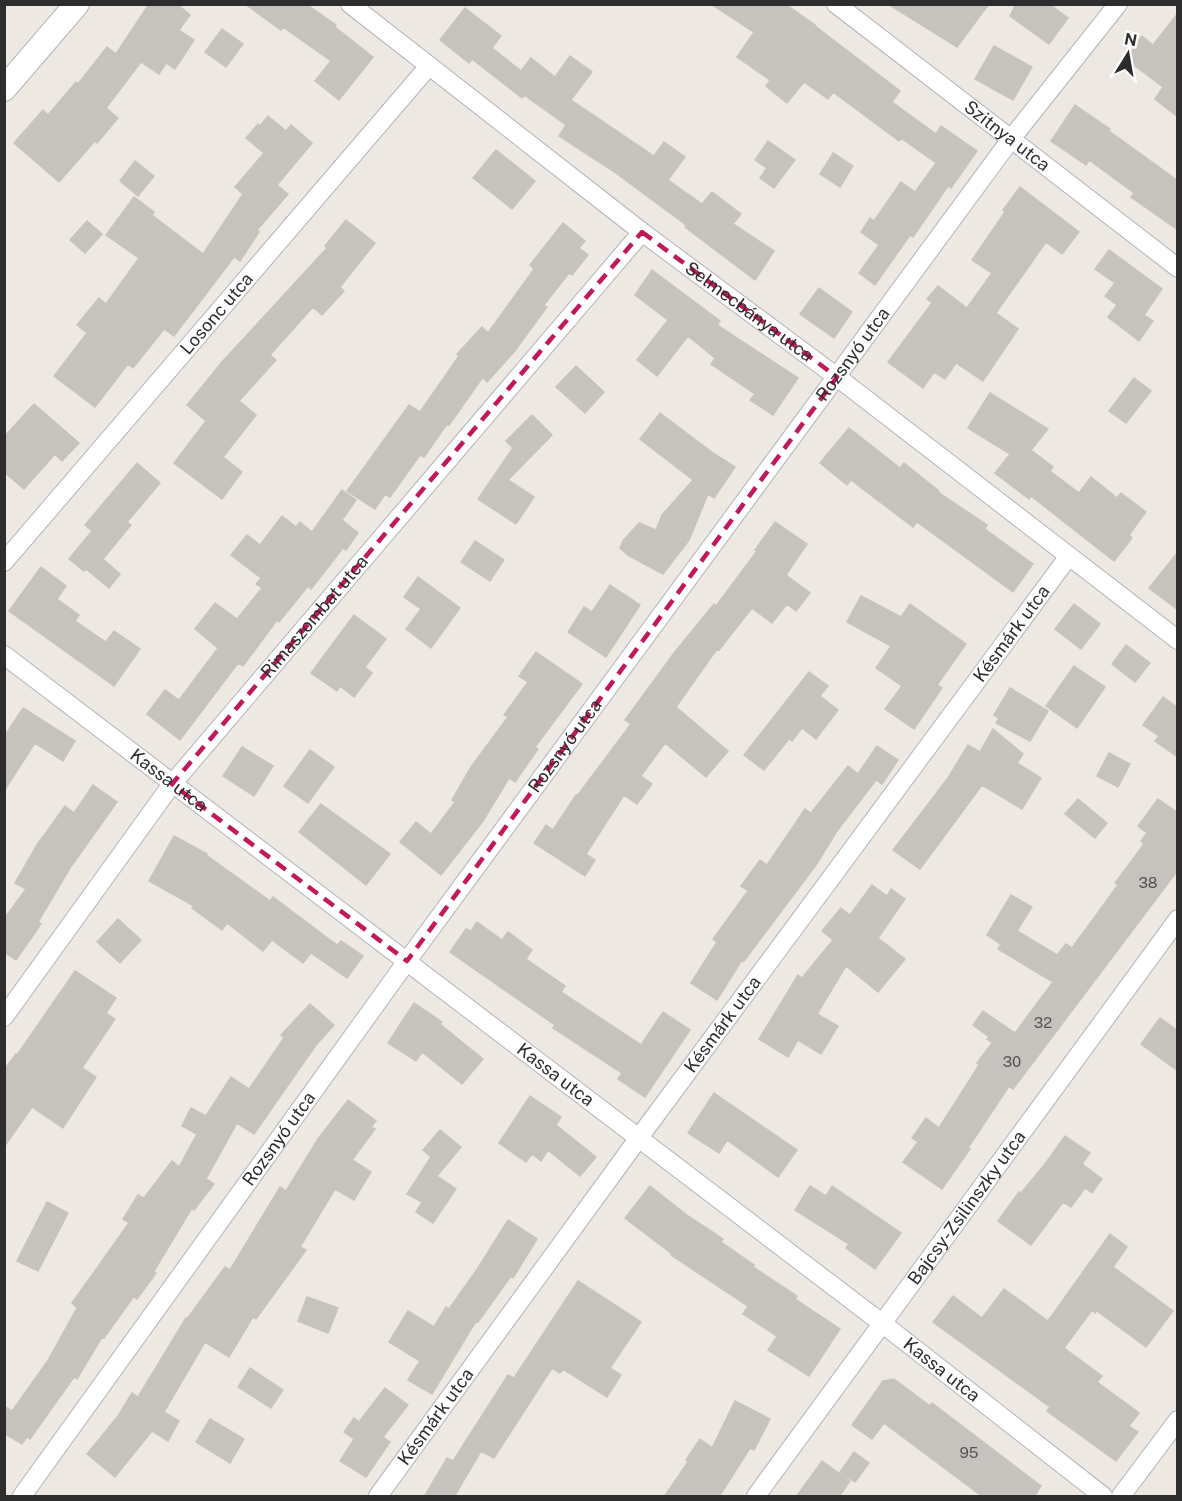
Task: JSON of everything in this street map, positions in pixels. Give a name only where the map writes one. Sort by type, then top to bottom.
[{"type":"street","points":[[4,89],[77,4]]},
{"type":"street","name":"Selmecbánya utca","points":[[350,4],[642,232],[837,377],[1178,640]]},
{"type":"street","name":"Szitnya utca","points":[[836,4],[1178,268]]},
{"type":"street","name":"Rozsnyó utca","points":[[22,1497],[407,961],[1011,139],[1119,4]]},
{"type":"street","name":"Losonc utca","points":[[4,562],[429,66]]},
{"type":"street","name":"Rimaszombat utca","points":[[4,1017],[172,784],[642,232]]},
{"type":"street","name":"Késmárk utca","points":[[378,1497],[638,1139],[1069,556]]},
{"type":"street","name":"Kassa utca","points":[[4,655],[883,1324],[1103,1497]]},
{"type":"street","name":"Bajcsy-Zsilinszky utca","points":[[756,1497],[1178,919]]},
{"type":"street","points":[[1121,1497],[1178,1420]]},
{"type":"highlighted area","points":[[642,232],[837,377],[407,961],[172,784]]},
{"type":"building","points":[[149,4],[177,4],[190,15],[179,30],[194,40],[175,69],[166,63],[159,74],[141,62],[106,108],[118,118],[59,182],[14,143],[43,110],[48,115],[76,82],[78,84],[107,47],[116,54]]},
{"type":"building","points":[[245,4],[306,4],[336,25],[335,27],[373,57],[339,100],[315,81],[331,61],[283,27],[281,30]]},
{"type":"building","points":[[711,4],[785,4],[900,91],[892,102],[936,134],[941,126],[977,151],[951,188],[948,186],[913,237],[910,235],[875,285],[859,273],[879,245],[861,232],[870,218],[874,221],[901,182],[915,192],[936,163],[901,138],[899,141],[833,92],[828,99],[804,82],[787,103],[766,86],[770,80],[737,57],[754,32]]},
{"type":"building","points":[[888,4],[989,4],[957,47]]},
{"type":"building","points":[[1016,4],[1049,4],[1068,18],[1049,44],[1010,16]]},
{"type":"building","points":[[465,8],[501,36],[492,48],[521,71],[531,58],[555,77],[570,56],[592,72],[571,100],[654,156],[664,142],[685,157],[668,180],[702,204],[712,192],[741,214],[733,224],[774,251],[755,280],[613,171],[559,136],[566,125],[524,95],[522,98],[472,59],[469,63],[440,40]]},
{"type":"building","points":[[1178,13],[1178,117],[1155,99],[1163,87],[1126,59],[1142,36],[1153,45]]},
{"type":"building","points":[[222,29],[243,44],[226,67],[205,52]]},
{"type":"building","points":[[994,46],[1032,67],[1013,100],[975,79]]},
{"type":"building","points":[[1075,105],[1178,181],[1178,230],[1131,197],[1134,193],[1089,160],[1086,165],[1051,141]]},
{"type":"building","points":[[268,116],[286,131],[291,125],[312,143],[277,185],[288,194],[257,230],[259,232],[240,261],[234,257],[174,336],[164,329],[133,368],[128,364],[95,407],[54,376],[87,333],[77,325],[99,298],[106,304],[139,258],[106,235],[134,197],[154,212],[152,215],[203,254],[243,194],[235,187],[264,153],[246,138]]},
{"type":"building","points":[[768,141],[795,160],[774,188],[760,178],[767,168],[755,160]]},
{"type":"building","points":[[496,150],[535,181],[512,209],[473,178]]},
{"type":"building","points":[[833,153],[853,166],[840,187],[820,174]]},
{"type":"building","points":[[135,161],[154,176],[138,196],[120,181]]},
{"type":"building","points":[[1020,187],[1079,232],[1062,254],[1046,242],[996,313],[1018,329],[983,381],[956,363],[945,379],[934,372],[923,388],[888,362],[932,303],[927,299],[938,286],[967,308],[992,273],[972,260]]},
{"type":"building","points":[[346,220],[375,243],[340,287],[344,291],[322,315],[313,307],[270,355],[276,360],[239,401],[256,415],[223,457],[242,472],[222,499],[174,463],[206,421],[187,405],[222,362],[327,248],[325,246]]},
{"type":"building","points":[[87,221],[102,234],[85,253],[70,240]]},
{"type":"building","points":[[563,223],[585,241],[579,248],[588,255],[572,275],[569,273],[544,305],[547,307],[514,352],[487,382],[483,377],[449,425],[447,424],[424,457],[420,455],[390,497],[385,494],[375,509],[347,491],[409,405],[420,412],[459,356],[457,354],[482,327],[488,333],[534,269],[530,265]]},
{"type":"building","points":[[1109,250],[1162,289],[1144,315],[1153,321],[1139,341],[1108,317],[1117,305],[1105,296],[1115,283],[1095,269]]},
{"type":"building","points":[[652,270],[720,321],[717,325],[798,378],[773,415],[750,400],[755,394],[711,364],[715,358],[688,336],[657,376],[637,360],[668,320],[635,295]]},
{"type":"building","points":[[819,288],[852,312],[834,338],[800,314]]},
{"type":"building","points":[[576,366],[604,392],[585,413],[556,387]]},
{"type":"building","points":[[1134,378],[1151,391],[1126,423],[1109,411]]},
{"type":"building","points":[[990,393],[1048,429],[1031,450],[1053,467],[1050,471],[1079,493],[1091,477],[1117,498],[1121,493],[1146,512],[1129,535],[1132,538],[1114,561],[1031,496],[1029,499],[995,473],[1010,454],[968,428]]},
{"type":"building","points":[[34,404],[79,443],[62,461],[55,454],[24,489],[4,472],[4,437]]},
{"type":"building","points":[[660,413],[735,467],[714,498],[708,494],[689,540],[663,574],[629,556],[620,548],[623,541],[639,523],[656,530],[662,515],[693,480],[640,439]]},
{"type":"building","points":[[532,415],[552,435],[508,480],[534,497],[516,524],[478,499],[513,448],[506,441]]},
{"type":"building","points":[[849,428],[900,468],[904,463],[938,492],[987,525],[985,529],[1033,564],[1013,592],[917,522],[913,527],[851,480],[847,485],[820,463]]},
{"type":"building","points":[[137,463],[160,483],[127,522],[131,525],[103,559],[120,574],[109,588],[86,569],[84,571],[69,559],[92,531],[85,525]]},
{"type":"building","points":[[342,490],[356,500],[342,520],[358,533],[346,550],[343,548],[311,589],[308,586],[279,622],[277,620],[243,666],[238,663],[180,740],[147,714],[165,690],[179,700],[218,648],[195,629],[215,603],[237,619],[262,588],[256,584],[261,578],[231,555],[247,535],[260,545],[282,516],[296,527],[300,522],[312,532]]},
{"type":"building","points":[[775,522],[807,544],[786,575],[810,593],[796,611],[787,604],[772,623],[752,608],[719,650],[717,649],[676,707],[728,751],[706,777],[665,743],[641,776],[652,784],[637,804],[624,795],[586,854],[595,860],[585,876],[534,843],[546,825],[553,830],[576,795],[631,724],[625,720],[674,653],[714,604],[716,606],[757,551],[755,550]]},
{"type":"building","points":[[475,541],[504,560],[490,581],[461,562]]},
{"type":"building","points":[[1178,552],[1178,610],[1149,588]]},
{"type":"building","points":[[41,567],[66,586],[57,599],[79,615],[75,621],[106,642],[114,631],[140,649],[114,686],[9,611]]},
{"type":"building","points":[[418,577],[460,608],[431,648],[406,629],[421,609],[404,597]]},
{"type":"building","points":[[610,585],[640,605],[606,657],[568,632],[584,607],[592,612]]},
{"type":"building","points":[[861,596],[901,617],[910,604],[966,644],[937,685],[942,688],[914,729],[885,709],[902,686],[876,668],[891,646],[847,622]]},
{"type":"building","points":[[1074,604],[1100,624],[1081,649],[1055,629]]},
{"type":"building","points":[[354,615],[386,639],[365,667],[372,673],[354,697],[340,686],[337,691],[311,673]]},
{"type":"building","points":[[1126,645],[1150,663],[1135,682],[1112,664]]},
{"type":"building","points":[[536,652],[582,684],[535,747],[538,749],[515,782],[509,778],[483,821],[441,875],[400,842],[416,822],[431,834],[455,802],[452,800],[471,767],[508,717],[504,715],[528,682],[519,676]]},
{"type":"building","points":[[1074,666],[1105,687],[1077,728],[1046,706]]},
{"type":"building","points":[[809,672],[828,686],[820,696],[838,710],[816,739],[802,728],[792,741],[789,739],[764,770],[744,755]]},
{"type":"building","points":[[1010,688],[1048,711],[1030,741],[996,723],[999,718],[994,715]]},
{"type":"building","points":[[1163,697],[1178,708],[1178,757],[1155,741],[1159,736],[1143,725]]},
{"type":"building","points":[[23,708],[75,741],[63,761],[35,743],[4,791],[4,737]]},
{"type":"building","points":[[993,729],[1023,754],[1017,763],[1041,778],[1022,809],[982,785],[920,869],[893,850],[948,778],[968,745],[980,752]]},
{"type":"building","points":[[877,746],[898,760],[882,784],[876,780],[837,831],[816,865],[744,961],[742,960],[717,1000],[691,983],[717,942],[713,939],[748,891],[741,886],[760,860],[767,865],[805,809],[811,813],[848,766],[858,774]]},
{"type":"building","points":[[242,747],[273,766],[254,796],[223,776]]},
{"type":"building","points":[[310,750],[334,767],[308,803],[284,786]]},
{"type":"building","points":[[1109,753],[1130,764],[1118,787],[1097,776]]},
{"type":"building","points":[[93,785],[117,802],[70,868],[38,922],[41,924],[16,960],[4,952],[4,919],[26,889],[15,883],[37,845],[65,806],[74,813]]},
{"type":"building","points":[[1078,799],[1107,823],[1095,838],[1065,814]]},
{"type":"building","points":[[1158,799],[1178,813],[1178,870],[1013,1089],[1009,1086],[942,1189],[903,1162],[918,1142],[912,1138],[926,1118],[939,1128],[979,1065],[977,1063],[992,1043],[987,1039],[989,1037],[973,1025],[983,1011],[1015,1033],[1053,982],[998,949],[1001,944],[987,935],[1011,895],[1032,907],[1017,931],[1057,955],[1066,944],[1072,948],[1118,885],[1115,883],[1144,844],[1141,841],[1147,833],[1138,826]]},
{"type":"building","points":[[321,804],[390,854],[366,885],[299,832]]},
{"type":"building","points":[[174,836],[207,854],[270,901],[273,897],[337,945],[341,941],[363,956],[347,978],[311,953],[303,963],[272,940],[263,951],[227,923],[222,930],[192,908],[194,906],[149,881]]},
{"type":"building","points":[[872,885],[887,896],[891,889],[905,899],[878,938],[905,959],[878,992],[846,966],[817,1014],[838,1026],[821,1054],[798,1040],[788,1057],[759,1039],[798,975],[802,978],[833,940],[822,931],[841,908],[850,915]]},
{"type":"building","points":[[118,919],[141,940],[120,963],[97,942]]},
{"type":"building","points":[[477,922],[502,940],[508,932],[532,950],[526,959],[565,986],[561,992],[641,1045],[663,1012],[690,1030],[645,1097],[618,1079],[622,1073],[553,1028],[555,1025],[450,952],[466,929],[471,931]]},
{"type":"building","points":[[75,971],[116,998],[106,1013],[115,1019],[82,1068],[96,1077],[63,1128],[32,1107],[4,1147],[4,1070],[17,1055]]},
{"type":"building","points":[[414,1003],[442,1022],[440,1024],[483,1059],[462,1084],[422,1052],[416,1061],[388,1043]]},
{"type":"building","points":[[310,1004],[334,1025],[316,1045],[254,1134],[237,1123],[206,1179],[214,1184],[194,1210],[192,1208],[154,1271],[156,1273],[137,1299],[134,1296],[104,1338],[102,1337],[77,1379],[74,1377],[30,1439],[27,1437],[22,1444],[4,1433],[4,1406],[12,1411],[47,1362],[77,1308],[72,1303],[129,1223],[123,1219],[138,1195],[144,1198],[172,1161],[179,1167],[197,1134],[182,1126],[191,1108],[206,1116],[231,1077],[249,1089],[284,1038],[281,1035]]},
{"type":"building","points":[[1160,1018],[1178,1031],[1178,1071],[1141,1044]]},
{"type":"building","points":[[714,1093],[797,1150],[778,1177],[727,1140],[719,1153],[688,1133]]},
{"type":"building","points":[[530,1096],[561,1117],[556,1125],[596,1157],[580,1176],[548,1150],[541,1161],[532,1154],[526,1162],[499,1143]]},
{"type":"building","points":[[348,1100],[376,1121],[371,1127],[375,1129],[352,1160],[371,1172],[354,1200],[335,1189],[300,1247],[306,1250],[256,1319],[253,1317],[229,1357],[205,1342],[164,1412],[179,1421],[168,1441],[152,1431],[115,1477],[87,1454],[118,1416],[132,1393],[138,1397],[186,1318],[225,1267],[230,1270],[280,1187],[286,1191],[318,1139]]},
{"type":"building","points":[[440,1130],[461,1147],[437,1176],[456,1189],[433,1223],[416,1212],[422,1202],[407,1194],[431,1157],[423,1150]]},
{"type":"building","points":[[1065,1136],[1090,1153],[1082,1164],[1102,1179],[1092,1193],[1085,1188],[1071,1207],[1063,1202],[1031,1245],[998,1221]]},
{"type":"building","points":[[650,1186],[688,1216],[723,1239],[721,1242],[754,1265],[753,1267],[797,1296],[795,1299],[840,1329],[809,1376],[768,1350],[777,1336],[743,1314],[748,1306],[671,1255],[625,1218]]},
{"type":"building","points":[[810,1186],[826,1196],[832,1186],[901,1233],[875,1269],[846,1248],[849,1244],[795,1210]]},
{"type":"building","points":[[47,1202],[68,1213],[38,1271],[17,1261]]},
{"type":"building","points":[[508,1220],[537,1239],[513,1278],[511,1276],[478,1322],[476,1321],[432,1394],[408,1380],[420,1361],[389,1342],[408,1311],[434,1327],[446,1307],[449,1309],[478,1268]]},
{"type":"building","points":[[1110,1234],[1127,1247],[1113,1267],[1173,1311],[1146,1347],[1097,1311],[1095,1313],[1092,1310],[1064,1348],[1102,1376],[1097,1382],[1139,1413],[1129,1426],[1138,1432],[1116,1461],[1047,1411],[1050,1407],[933,1322],[953,1296],[982,1318],[1004,1289],[1048,1321]]},
{"type":"building","points":[[578,1281],[641,1322],[610,1368],[621,1375],[607,1397],[563,1369],[560,1373],[552,1368],[494,1458],[481,1451],[454,1497],[424,1497],[447,1458],[453,1461],[508,1375],[514,1378]]},
{"type":"building","points":[[307,1297],[338,1308],[328,1333],[298,1321]]},
{"type":"building","points":[[250,1368],[283,1390],[271,1408],[238,1387]]},
{"type":"building","points":[[894,1379],[930,1406],[932,1403],[1041,1486],[1034,1497],[983,1497],[884,1423],[872,1439],[852,1425],[883,1381]]},
{"type":"building","points":[[385,1388],[408,1405],[383,1437],[390,1442],[366,1477],[340,1461],[354,1439],[344,1432],[354,1418],[359,1422]]},
{"type":"building","points":[[735,1401],[770,1419],[754,1450],[750,1448],[719,1497],[664,1497],[688,1462],[686,1460],[700,1439],[712,1448]]},
{"type":"building","points":[[210,1419],[244,1439],[230,1463],[196,1442]]},
{"type":"building","points":[[854,1452],[869,1463],[855,1482],[840,1472]]},
{"type":"building","points":[[822,1461],[850,1481],[839,1497],[796,1497]]}]
